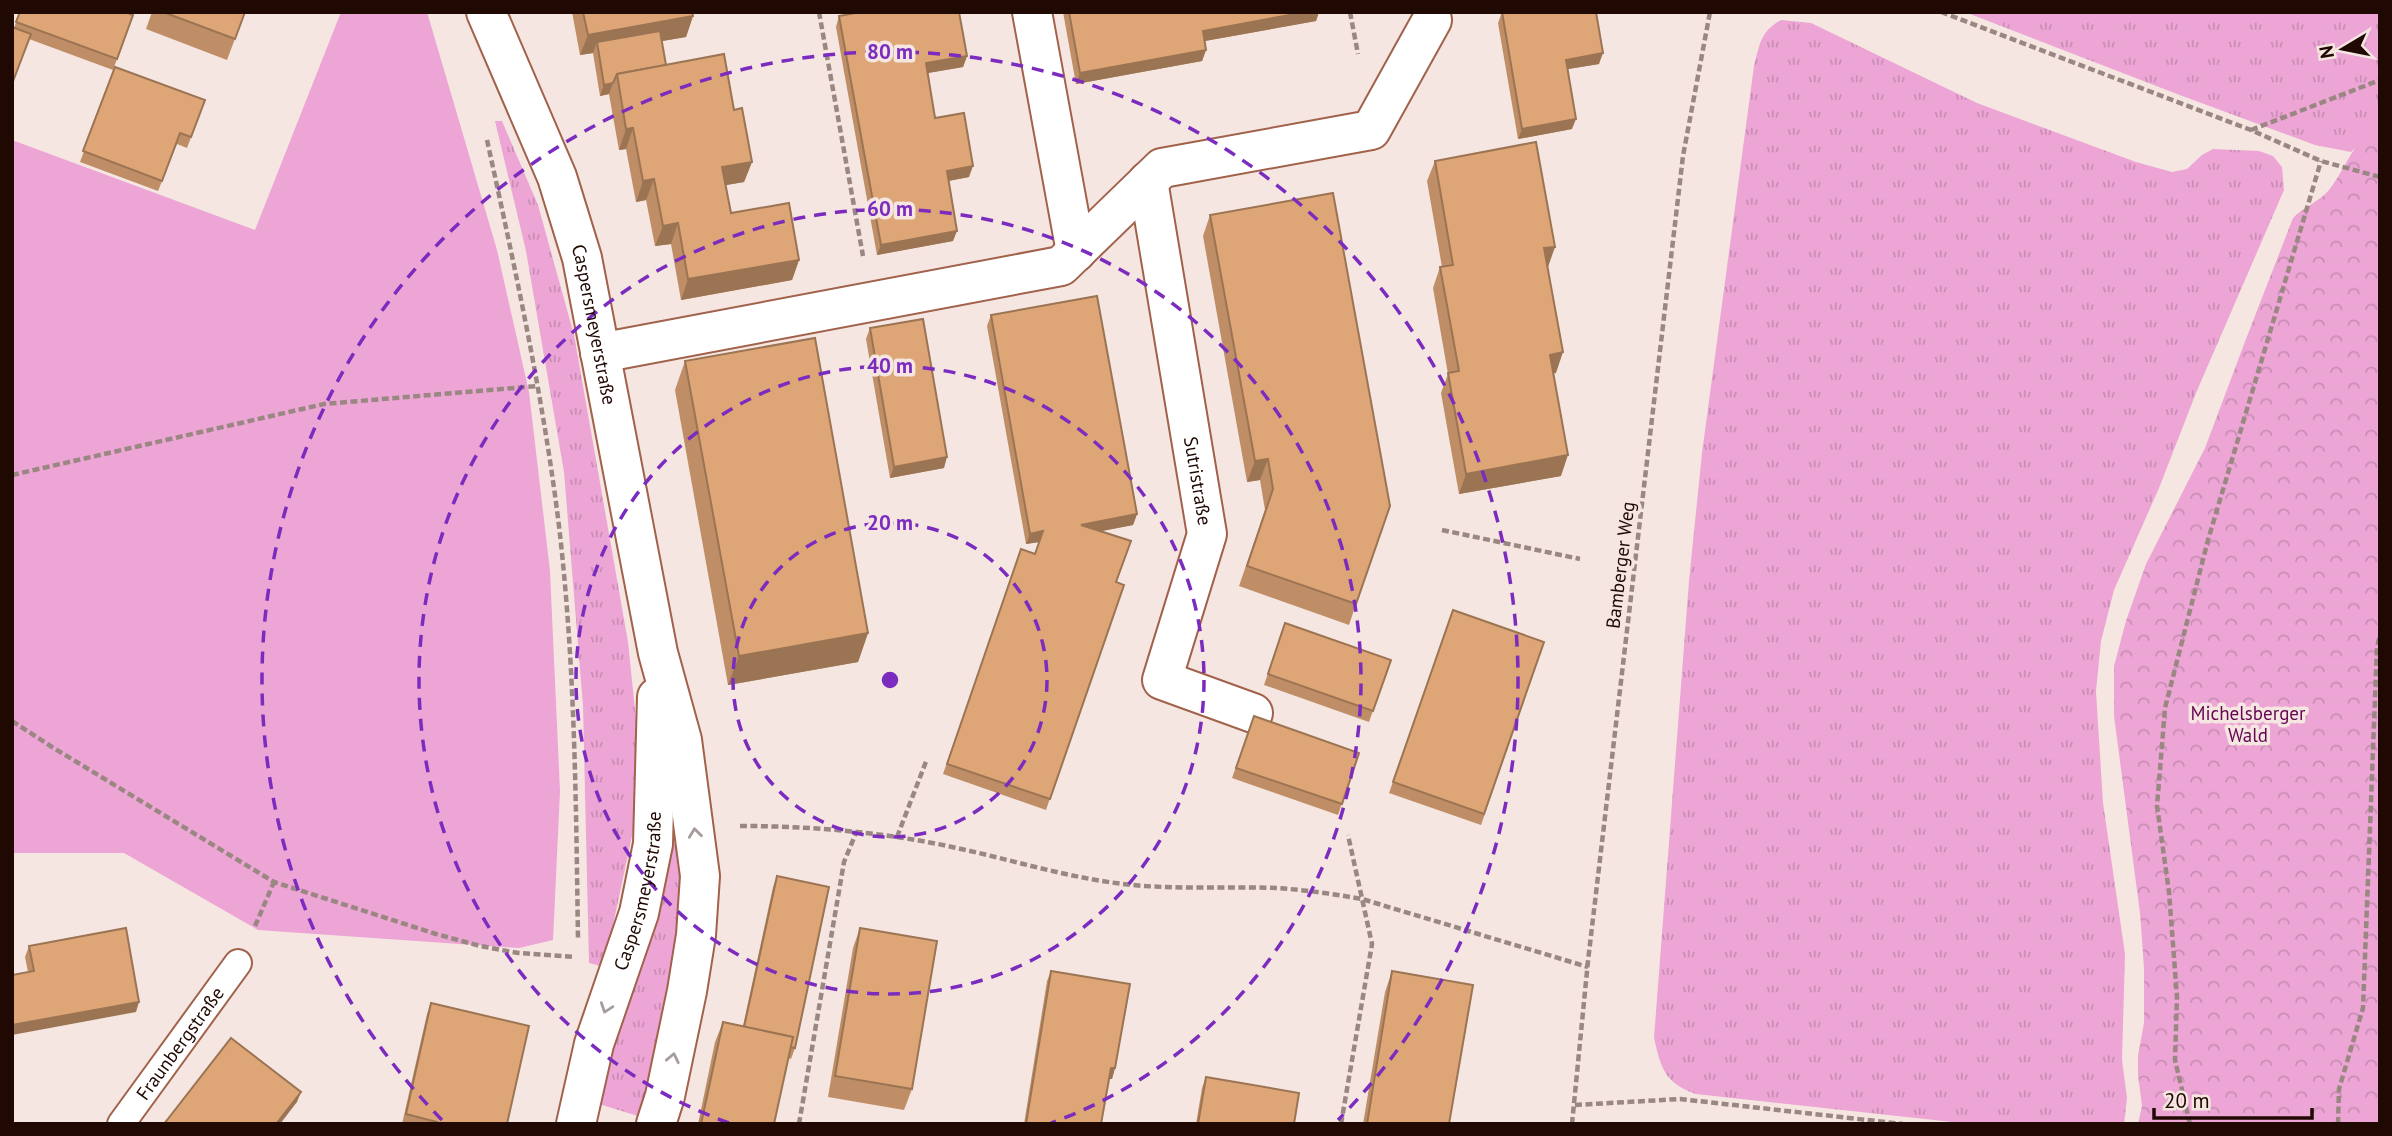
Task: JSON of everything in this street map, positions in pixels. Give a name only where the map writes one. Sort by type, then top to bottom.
[{"type":"street","name":"Caspersmeyerstraße","points":[[486,12],[557,177],[582,258],[658,653],[682,740],[700,876],[696,935],[688,991],[665,1096],[656,1124]]},
{"type":"street","points":[[1032,12],[1076,252]]},
{"type":"street","points":[[600,353],[1061,266],[1162,168],[1371,130],[1432,20]]},
{"type":"street","name":"Sutristraße","points":[[1148,181],[1207,534],[1162,680],[1253,713]]},
{"type":"street","name":"Caspersmeyerstraße","points":[[576,1124],[594,1044],[639,913],[653,844],[658,653]]},
{"type":"lane","name":"Fraunbergstraße","points":[[121,1124],[239,963]]},
{"type":"path","points":[[819,12],[872,302]]},
{"type":"path","points":[[1350,12],[1354,34]]},
{"type":"path","name":"Bamberger Weg","points":[[1572,1124],[1682,169],[1710,12]]},
{"type":"path","points":[[1941,12],[2251,130],[2320,161],[2379,177]]},
{"type":"path","points":[[2251,130],[2380,80]]},
{"type":"path","points":[[485,133],[537,386],[559,526],[571,657],[579,944]]},
{"type":"path","points":[[2190,1124],[2175,1060],[2177,997],[2169,892],[2157,806],[2165,708],[2208,540],[2320,161]]},
{"type":"path","points":[[12,475],[324,404],[537,386]]},
{"type":"path","points":[[1442,530],[1580,559]]},
{"type":"path","points":[[2338,1124],[2339,1089],[2363,1008],[2377,647],[2380,635]]},
{"type":"path","points":[[12,721],[274,882],[480,946],[518,953],[579,957]]},
{"type":"path","points":[[897,837],[928,759]]},
{"type":"path","points":[[694,826],[767,826],[856,832],[952,847],[1078,877],[1124,884],[1279,888],[1362,899],[1588,967]]},
{"type":"path","points":[[799,1124],[844,862],[856,832]]},
{"type":"path","points":[[1341,1124],[1372,944],[1348,835]]},
{"type":"path","points":[[239,963],[274,882]]},
{"type":"path","points":[[1575,1105],[1680,1099],[1903,1124]]},
{"type":"green space","points":[[341,12],[427,12],[497,250],[529,392],[550,571],[560,791],[553,940],[519,948],[258,930],[124,853],[12,853],[12,140],[255,230]]},
{"type":"green space","points":[[1965,12],[2380,12],[2380,123],[2351,152],[2315,145]]},
{"type":"green space","points":[[1781,20],[1811,23],[1977,103],[2136,162],[2172,172],[2187,169],[2213,149],[2259,151],[2273,156],[2282,167],[2284,190],[2114,590],[2101,641],[2096,691],[2103,803],[2125,954],[2122,1060],[2127,1098],[2124,1124],[1971,1124],[1696,1094],[1671,1080],[1659,1058],[1654,1038],[1689,581],[1702,453],[1754,66],[1765,34]]},
{"type":"green space","points":[[495,121],[502,121],[538,205],[574,335],[628,642],[640,758],[639,803],[604,967],[589,963],[583,706],[564,472],[526,251]]},
{"type":"green space","name":"Michelsberger Wald","points":[[2380,123],[2380,1124],[2138,1124],[2142,1106],[2138,1056],[2144,1023],[2144,968],[2140,913],[2114,716],[2114,666],[2146,564],[2205,448],[2293,218],[2329,190],[2363,137]]},
{"type":"green space","points":[[676,843],[682,850],[683,944],[641,1117],[599,1104],[670,845]]},
{"type":"building","points":[[20,12],[125,12],[133,15],[117,59],[16,22]]},
{"type":"building","points":[[163,12],[245,12],[235,39]]},
{"type":"building","points":[[583,12],[692,12],[693,16],[588,35]]},
{"type":"building","points":[[861,12],[959,12],[967,56],[926,63],[935,118],[964,113],[973,166],[947,171],[957,231],[881,245],[839,16]]},
{"type":"building","points":[[1069,12],[1306,12],[1203,31],[1206,50],[1080,73]]},
{"type":"building","points":[[1502,12],[1596,12],[1603,53],[1566,60],[1576,119],[1522,129]]},
{"type":"building","points":[[12,27],[31,34],[12,84]]},
{"type":"building","points":[[660,31],[666,65],[617,74],[613,83],[604,85],[597,42]]},
{"type":"building","points":[[724,54],[734,110],[742,108],[752,162],[722,167],[731,213],[789,203],[799,260],[688,279],[678,223],[663,226],[654,179],[643,181],[633,128],[626,129],[617,74]]},
{"type":"building","points":[[115,67],[205,100],[191,137],[180,133],[162,181],[83,151]]},
{"type":"building","points":[[1536,142],[1555,247],[1544,248],[1563,352],[1550,355],[1568,455],[1466,474],[1448,373],[1459,371],[1440,267],[1453,265],[1435,161]]},
{"type":"building","points":[[1333,193],[1390,506],[1356,604],[1247,566],[1273,489],[1268,459],[1255,461],[1210,215]]},
{"type":"building","points":[[1097,296],[1137,514],[1081,525],[1131,541],[1116,582],[1124,585],[1050,799],[947,764],[1021,549],[1035,554],[1043,531],[1030,534],[991,315]]},
{"type":"building","points":[[923,319],[947,457],[894,467],[870,328]]},
{"type":"building","points":[[815,338],[868,633],[739,656],[685,361]]},
{"type":"building","points":[[1453,610],[1544,642],[1484,814],[1393,782]]},
{"type":"building","points":[[1285,623],[1391,660],[1373,711],[1268,674]]},
{"type":"building","points":[[1254,716],[1359,753],[1342,804],[1236,768]]},
{"type":"building","points":[[777,876],[829,887],[795,1048],[790,1047],[793,1037],[744,1027]]},
{"type":"building","points":[[126,928],[139,1002],[12,1025],[12,975],[34,971],[29,946]]},
{"type":"building","points":[[860,928],[937,941],[912,1089],[835,1076]]},
{"type":"building","points":[[1051,971],[1130,984],[1115,1068],[1111,1068],[1101,1124],[1026,1124]]},
{"type":"building","points":[[1392,971],[1473,985],[1449,1124],[1367,1124]]},
{"type":"building","points":[[431,1003],[529,1026],[507,1124],[437,1124],[406,1114]]},
{"type":"building","points":[[723,1022],[793,1037],[774,1124],[701,1124]]},
{"type":"building","points":[[231,1038],[301,1092],[276,1124],[164,1124]]},
{"type":"building","points":[[1206,1077],[1299,1093],[1294,1124],[1198,1124]]}]
